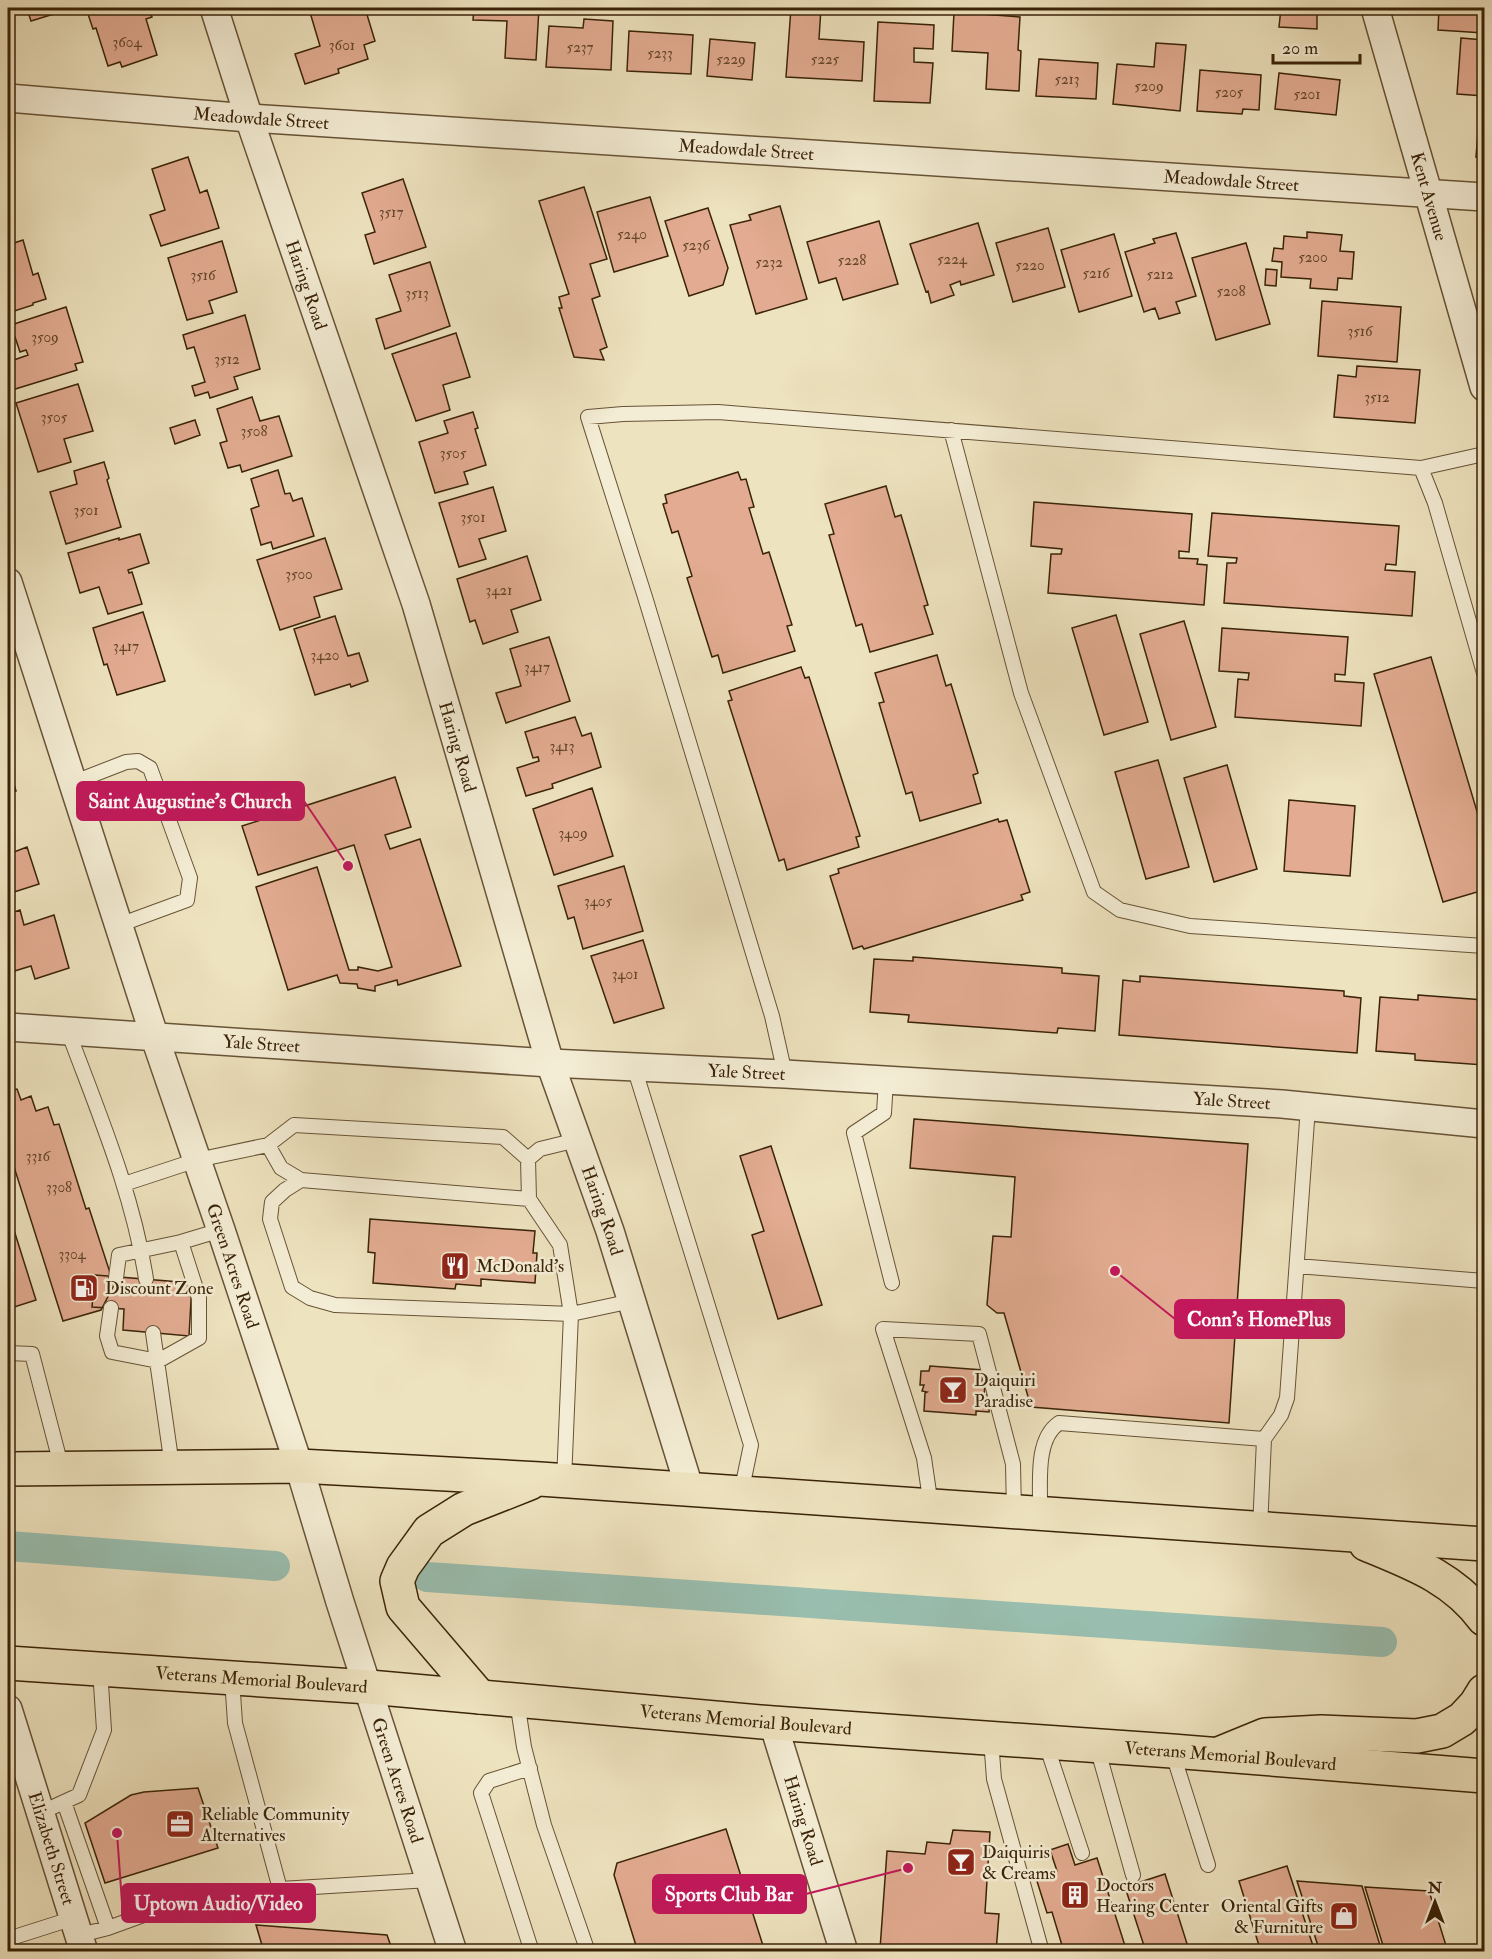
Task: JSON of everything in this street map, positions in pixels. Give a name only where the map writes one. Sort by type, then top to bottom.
[{"type":"main road","points":[[8,1469],[298,1466],[552,1480],[1485,1544]]},
{"type":"main road","points":[[480,1697],[403,1607],[397,1581],[403,1567],[429,1531],[464,1509],[552,1480]]},
{"type":"main road","points":[[1344,1534],[1449,1582],[1473,1604],[1485,1619]]},
{"type":"main road","name":"Veterans Memorial Boulevard","points":[[8,1663],[369,1687],[773,1723],[1485,1776]]},
{"type":"main road","points":[[1217,1755],[1265,1735],[1321,1732],[1417,1736],[1442,1731],[1462,1719],[1485,1692]]},
{"type":"street","name":"Haring Road","points":[[214,8],[249,118],[416,604],[550,1063],[610,1232],[690,1490]]},
{"type":"street","name":"Kent Avenue","points":[[1375,8],[1485,387]]},
{"type":"street","name":"Meadowdale Street","points":[[8,98],[249,118],[1485,196]]},
{"type":"street","name":"Green Acres Road","points":[[8,582],[155,1038],[298,1466],[453,1952]]},
{"type":"street","name":"Yale Street","points":[[8,1027],[550,1063],[785,1074],[1308,1107],[1485,1124]]},
{"type":"street","name":"Elizabeth Street","points":[[8,1709],[16,1764],[52,1807],[79,1935]]},
{"type":"street","name":"Haring Road","points":[[773,1723],[844,1952]]},
{"type":"lane","points":[[785,1074],[772,1016],[588,417],[718,412],[1421,468],[1485,454]]},
{"type":"lane","points":[[951,430],[1022,693],[1095,892],[1120,910],[1190,926],[1485,946]]},
{"type":"lane","points":[[1421,468],[1435,503],[1485,673]]},
{"type":"lane","points":[[72,783],[126,762],[138,762],[150,768],[190,878],[187,900],[119,926]]},
{"type":"lane","points":[[68,1031],[124,1184],[142,1251],[146,1279]]},
{"type":"lane","points":[[634,1067],[751,1445],[741,1494]]},
{"type":"lane","points":[[886,1080],[884,1113],[854,1133],[892,1283]]},
{"type":"lane","points":[[1260,1529],[1264,1439],[1281,1415],[1287,1398],[1308,1107]]},
{"type":"lane","points":[[124,1184],[197,1160],[268,1145],[294,1125],[503,1137],[528,1159],[529,1199],[560,1245],[571,1314],[552,1480]]},
{"type":"lane","points":[[528,1159],[540,1149],[577,1140]]},
{"type":"lane","points":[[268,1145],[281,1168],[301,1180],[529,1199]]},
{"type":"lane","points":[[301,1180],[272,1202],[270,1219],[292,1287],[310,1298],[335,1305],[571,1314],[632,1300]]},
{"type":"lane","points":[[116,1278],[119,1255],[181,1242],[221,1230]]},
{"type":"lane","points":[[111,1308],[107,1336],[111,1352],[158,1361],[199,1338],[199,1298],[181,1242]]},
{"type":"lane","points":[[1296,1266],[1485,1281]]},
{"type":"lane","points":[[931,1507],[924,1458],[883,1329],[979,1334],[1027,1513]]},
{"type":"lane","points":[[153,1333],[172,1466]]},
{"type":"lane","points":[[8,1353],[32,1354],[62,1469]]},
{"type":"lane","points":[[1027,1513],[1042,1446],[1049,1430],[1059,1423],[1264,1439]]},
{"type":"lane","points":[[100,1669],[104,1730],[79,1795],[52,1807],[108,1928]]},
{"type":"lane","points":[[232,1678],[236,1723],[280,1889],[430,1880]]},
{"type":"lane","points":[[517,1701],[544,1825],[588,1952]]},
{"type":"lane","points":[[991,1739],[994,1779],[1042,1952]]},
{"type":"lane","points":[[1047,1744],[1082,1854]]},
{"type":"lane","points":[[1097,1747],[1133,1875]]},
{"type":"lane","points":[[1172,1751],[1208,1865]]},
{"type":"lane","points":[[530,1768],[489,1781],[481,1793],[532,1952]]},
{"type":"lane","points":[[8,1939],[79,1935],[108,1928],[207,1892]]},
{"type":"building","points":[[55,8],[57,13],[31,21],[27,9]]},
{"type":"building","points":[[86,8],[149,8],[152,17],[146,19],[157,55],[122,67],[120,62],[108,66],[96,28],[93,29]]},
{"type":"building","points":[[365,8],[375,41],[364,45],[368,59],[338,69],[339,73],[305,84],[295,54],[320,46],[309,9]]},
{"type":"building","points":[[474,8],[539,8],[536,60],[505,58],[507,21],[473,20]]},
{"type":"building","points":[[754,8],[780,8],[779,10]]},
{"type":"building","points":[[791,8],[821,8],[819,39],[864,42],[862,81],[786,77]]},
{"type":"building","points":[[1281,8],[1317,8],[1317,29],[1279,27]]},
{"type":"building","points":[[1439,8],[1484,8],[1484,33],[1438,30]]},
{"type":"building","points":[[954,12],[1020,17],[1019,91],[986,89],[988,53],[952,51]]},
{"type":"building","points":[[584,19],[613,21],[611,70],[546,67],[549,26],[583,28]]},
{"type":"building","points":[[878,22],[934,25],[933,49],[914,48],[914,62],[933,63],[930,103],[874,101]]},
{"type":"building","points":[[629,31],[693,35],[691,74],[627,71]]},
{"type":"building","points":[[1461,38],[1484,40],[1484,96],[1457,94]]},
{"type":"building","points":[[710,39],[755,43],[752,80],[707,76]]},
{"type":"building","points":[[1156,43],[1186,45],[1180,111],[1113,104],[1117,64],[1154,67]]},
{"type":"building","points":[[1039,59],[1098,63],[1096,99],[1036,96]]},
{"type":"building","points":[[1200,70],[1261,75],[1259,110],[1243,109],[1242,114],[1197,111]]},
{"type":"building","points":[[1279,73],[1340,80],[1336,115],[1275,109]]},
{"type":"building","points":[[1480,108],[1484,108],[1484,158],[1476,157]]},
{"type":"building","points":[[188,157],[200,193],[207,190],[219,228],[161,246],[150,215],[165,210],[152,169]]},
{"type":"building","points":[[403,179],[426,247],[374,264],[365,235],[375,232],[362,193]]},
{"type":"building","points":[[584,187],[607,259],[590,264],[600,296],[592,299],[607,347],[600,350],[604,360],[574,357],[559,308],[562,308],[559,297],[569,294],[539,201]]},
{"type":"building","points":[[650,197],[668,256],[614,272],[597,212]]},
{"type":"building","points":[[8,202],[13,220],[8,222]]},
{"type":"building","points":[[780,206],[807,299],[756,314],[730,225],[751,220],[749,215]]},
{"type":"building","points":[[708,208],[728,268],[723,285],[689,296],[665,221]]},
{"type":"building","points":[[879,221],[898,284],[843,300],[836,278],[819,283],[807,242]]},
{"type":"building","points":[[978,223],[994,275],[961,285],[960,281],[950,285],[954,295],[931,303],[910,244]]},
{"type":"building","points":[[1048,228],[1065,287],[1013,302],[996,243]]},
{"type":"building","points":[[1307,232],[1342,235],[1340,251],[1354,252],[1352,279],[1338,278],[1337,290],[1310,288],[1311,279],[1281,277],[1282,262],[1272,261],[1274,248],[1283,249],[1284,236],[1307,238]]},
{"type":"building","points":[[1176,233],[1196,296],[1176,302],[1180,313],[1159,319],[1155,308],[1144,312],[1125,252],[1155,243],[1153,239]]},
{"type":"building","points":[[1114,234],[1132,296],[1079,312],[1061,250]]},
{"type":"building","points":[[12,237],[14,243],[23,240],[33,275],[38,273],[46,299],[8,313],[8,239]]},
{"type":"building","points":[[222,241],[237,292],[209,301],[213,313],[187,320],[168,258]]},
{"type":"building","points":[[1246,243],[1270,324],[1216,340],[1192,258]]},
{"type":"building","points":[[430,262],[450,326],[385,349],[376,319],[401,311],[389,275]]},
{"type":"building","points":[[1266,269],[1277,270],[1276,286],[1265,285]]},
{"type":"building","points":[[1322,301],[1401,307],[1397,362],[1318,356]]},
{"type":"building","points":[[66,307],[83,362],[75,364],[77,370],[12,390],[8,376],[8,362],[28,355],[26,350],[20,352],[11,325]]},
{"type":"building","points":[[245,315],[260,369],[234,377],[238,389],[210,398],[208,392],[195,396],[192,386],[205,382],[194,347],[187,349],[183,335]]},
{"type":"building","points":[[456,333],[470,377],[443,385],[450,410],[416,421],[392,354]]},
{"type":"building","points":[[1357,366],[1420,370],[1415,423],[1334,417],[1338,375],[1356,377]]},
{"type":"building","points":[[78,384],[93,431],[64,439],[71,462],[38,472],[16,403]]},
{"type":"building","points":[[252,397],[260,421],[279,416],[292,456],[242,472],[240,465],[228,468],[220,443],[227,441],[217,409]]},
{"type":"building","points":[[473,412],[478,428],[475,429],[486,465],[464,472],[468,484],[435,493],[419,442],[448,433],[444,421]]},
{"type":"building","points":[[195,420],[200,435],[175,444],[170,428]]},
{"type":"building","points":[[104,462],[121,527],[66,544],[50,492],[77,484],[74,471]]},
{"type":"building","points":[[278,470],[285,494],[290,493],[293,501],[302,498],[314,536],[273,549],[271,542],[261,545],[251,509],[259,506],[251,479]]},
{"type":"building","points":[[738,472],[741,480],[746,479],[754,507],[749,508],[763,554],[769,552],[792,625],[787,626],[795,651],[723,673],[718,655],[712,657],[687,578],[692,576],[678,531],[672,533],[663,504],[667,503],[665,495]]},
{"type":"building","points":[[886,486],[895,517],[901,515],[928,605],[924,606],[933,634],[870,652],[862,624],[856,626],[829,535],[834,534],[825,504]]},
{"type":"building","points":[[493,487],[506,531],[479,539],[486,559],[459,567],[439,503]]},
{"type":"building","points":[[1034,502],[1192,514],[1189,552],[1179,551],[1179,558],[1198,559],[1197,564],[1207,565],[1204,605],[1048,593],[1051,554],[1061,554],[1062,549],[1031,546]]},
{"type":"building","points":[[1212,513],[1399,526],[1396,565],[1386,564],[1385,570],[1415,572],[1412,616],[1224,603],[1227,563],[1236,563],[1237,558],[1208,556]]},
{"type":"building","points":[[140,534],[149,563],[128,570],[129,573],[132,572],[142,604],[108,614],[99,587],[80,593],[68,553]]},
{"type":"building","points":[[325,538],[342,589],[314,597],[320,617],[280,630],[257,560]]},
{"type":"building","points":[[527,556],[541,600],[511,610],[518,632],[483,644],[475,620],[470,622],[457,579]]},
{"type":"building","points":[[143,612],[165,681],[117,695],[107,664],[104,665],[93,628]]},
{"type":"building","points":[[1116,615],[1148,722],[1104,735],[1072,628]]},
{"type":"building","points":[[335,616],[348,656],[359,653],[368,681],[315,695],[294,629]]},
{"type":"building","points":[[1184,621],[1216,727],[1171,740],[1140,634]]},
{"type":"building","points":[[1222,628],[1348,637],[1345,675],[1335,674],[1335,681],[1364,683],[1361,726],[1235,717],[1238,679],[1248,680],[1249,673],[1219,671]]},
{"type":"building","points":[[549,637],[570,701],[506,723],[496,693],[521,686],[510,649]]},
{"type":"building","points":[[937,655],[946,686],[951,684],[978,773],[973,775],[981,803],[920,821],[912,792],[906,794],[879,703],[884,702],[875,673]]},
{"type":"building","points":[[1431,657],[1484,835],[1484,890],[1443,902],[1374,674]]},
{"type":"building","points":[[801,667],[805,678],[809,677],[860,836],[856,837],[859,847],[787,870],[784,859],[779,861],[728,701],[732,700],[729,691]]},
{"type":"building","points":[[575,717],[582,736],[591,733],[601,767],[552,784],[553,788],[526,796],[517,768],[539,761],[538,757],[533,758],[525,732]]},
{"type":"building","points":[[1158,760],[1189,867],[1146,879],[1115,772]]},
{"type":"building","points":[[8,763],[16,791],[8,794]]},
{"type":"building","points":[[1227,765],[1257,869],[1214,882],[1184,778]]},
{"type":"building","points":[[395,777],[411,827],[385,835],[390,849],[420,839],[461,966],[398,985],[397,980],[375,986],[375,991],[358,988],[357,984],[340,983],[337,975],[288,990],[256,887],[317,867],[349,970],[358,970],[358,967],[378,971],[392,967],[354,845],[258,875],[242,826]]},
{"type":"building","points":[[592,788],[613,856],[554,875],[533,809]]},
{"type":"building","points":[[1289,800],[1355,806],[1350,876],[1284,871]]},
{"type":"building","points":[[998,819],[999,822],[1007,820],[1030,892],[1021,895],[1023,900],[864,949],[862,946],[853,949],[830,876],[839,873],[838,869]]},
{"type":"building","points":[[8,832],[14,852],[27,847],[39,884],[8,894]]},
{"type":"building","points":[[624,866],[643,931],[583,949],[574,917],[568,919],[558,886]]},
{"type":"building","points":[[20,910],[24,925],[54,915],[69,968],[35,979],[31,966],[8,973],[8,914]]},
{"type":"building","points":[[643,940],[664,1008],[614,1023],[591,956]]},
{"type":"building","points":[[913,957],[1062,968],[1062,973],[1099,976],[1095,1031],[1058,1028],[1057,1033],[908,1022],[909,1015],[870,1012],[874,959],[913,961]]},
{"type":"building","points":[[1140,976],[1344,991],[1344,996],[1361,998],[1357,1053],[1119,1035],[1123,980],[1140,982]]},
{"type":"building","points":[[1418,995],[1484,1000],[1484,1065],[1415,1060],[1415,1054],[1376,1051],[1380,997],[1418,1000]]},
{"type":"building","points":[[17,1089],[21,1100],[31,1096],[36,1111],[48,1107],[54,1125],[59,1124],[86,1209],[89,1208],[114,1285],[101,1310],[63,1321],[8,1148],[8,1091]]},
{"type":"building","points":[[914,1119],[1248,1144],[1229,1423],[1031,1407],[1004,1313],[997,1313],[987,1305],[993,1236],[1011,1237],[1015,1177],[910,1168]]},
{"type":"building","points":[[771,1146],[822,1305],[778,1319],[752,1235],[764,1231],[740,1156]]},
{"type":"building","points":[[8,1211],[36,1300],[8,1309]]},
{"type":"building","name":"McDonald's","points":[[370,1219],[535,1231],[533,1253],[537,1253],[535,1283],[481,1279],[481,1286],[456,1284],[455,1289],[373,1283],[375,1253],[368,1252]]},
{"type":"building","points":[[95,1275],[192,1283],[189,1336],[123,1330],[124,1309],[92,1307]]},
{"type":"building","name":"Daiquiri Paradise","points":[[930,1366],[983,1370],[984,1395],[990,1395],[989,1412],[976,1411],[976,1415],[924,1411],[925,1393],[927,1392],[922,1391],[924,1385],[920,1385],[921,1371],[929,1371]]},
{"type":"building","points":[[198,1788],[218,1848],[105,1883],[85,1823],[131,1795]]},
{"type":"building","points":[[726,1829],[765,1952],[638,1952],[614,1875],[617,1863]]},
{"type":"building","points":[[953,1830],[990,1832],[985,1913],[999,1914],[996,1952],[906,1952],[880,1949],[887,1851],[925,1854],[927,1842],[950,1844]]},
{"type":"building","name":"Doctors Hearing Center","points":[[1068,1844],[1075,1865],[1097,1858],[1127,1952],[1064,1952],[1052,1912],[1047,1913],[1036,1878],[1057,1871],[1050,1850]]},
{"type":"building","points":[[1287,1866],[1315,1952],[1261,1952],[1239,1881]]},
{"type":"building","points":[[1165,1874],[1189,1950],[1185,1952],[1146,1952],[1125,1887]]},
{"type":"building","points":[[1297,1881],[1362,1886],[1382,1952],[1320,1952]]},
{"type":"building","points":[[8,1882],[14,1900],[8,1903]]},
{"type":"building","points":[[1365,1887],[1429,1891],[1448,1952],[1385,1952]]},
{"type":"building","points":[[256,1925],[387,1935],[393,1952],[264,1952]]},
{"type":"waterway","points":[[8,1546],[275,1566]]},
{"type":"waterway","points":[[427,1577],[1382,1642]]},
{"type":"place","name":"Saint Augustine's Church","points":[[348,866]]},
{"type":"place","name":"McDonald's","points":[[455,1266]]},
{"type":"place","name":"Conn's HomePlus","points":[[1115,1271]]},
{"type":"place","name":"Discount Zone","points":[[84,1288]]},
{"type":"place","name":"Daiquiri Paradise","points":[[953,1390]]},
{"type":"place","name":"Reliable Community Alternatives","points":[[180,1824]]},
{"type":"place","name":"Uptown Audio/Video","points":[[117,1833]]},
{"type":"place","name":"Daiquiris & Creams","points":[[961,1862]]},
{"type":"place","name":"Sports Club Bar","points":[[908,1868]]},
{"type":"place","name":"Doctors Hearing Center","points":[[1075,1895]]},
{"type":"place","name":"Oriental Gifts & Furniture","points":[[1344,1916]]}]
